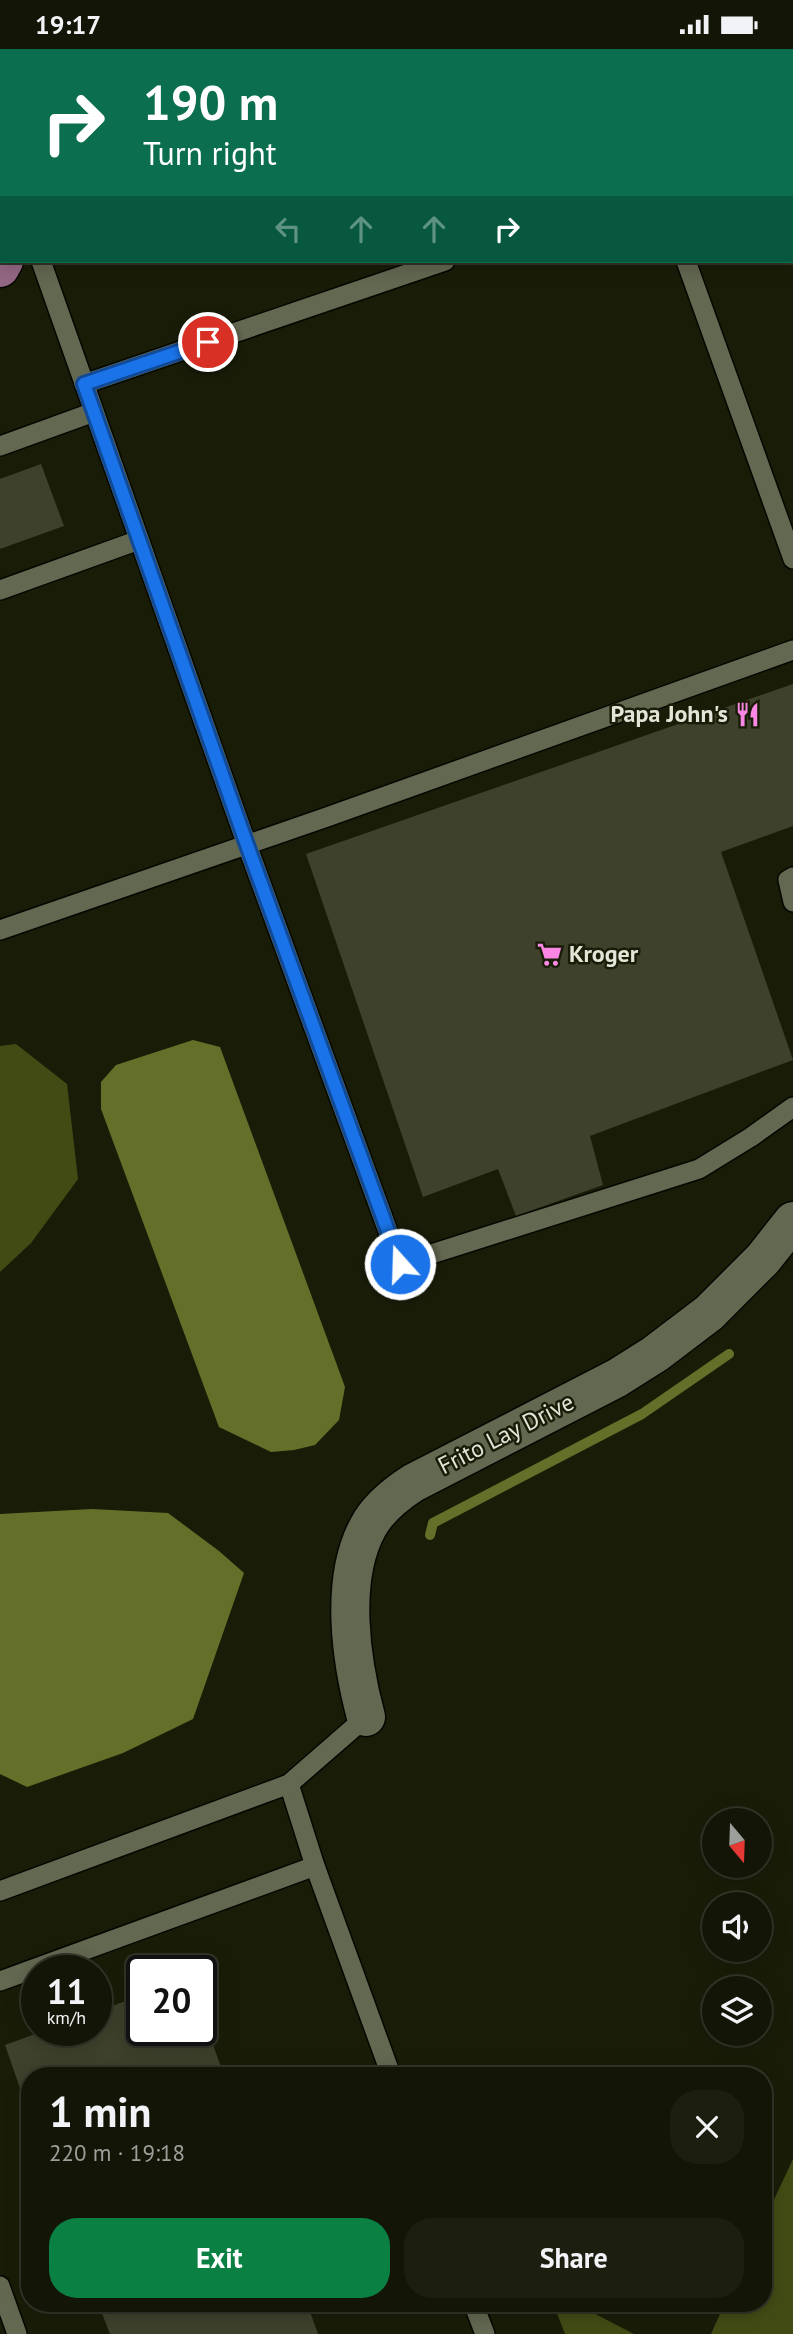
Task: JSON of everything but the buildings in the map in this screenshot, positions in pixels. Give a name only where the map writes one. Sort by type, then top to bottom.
[{"type":"street","name":"Frito Lay Drive","points":[[366,1717],[358,1686],[351,1636],[355,1565],[366,1529],[391,1498],[413,1483],[617,1378],[655,1354],[709,1313],[762,1259],[793,1221]]},
{"type":"lane","points":[[42,263],[247,845],[400,1264],[699,1169],[793,1107]]},
{"type":"lane","points":[[84,384],[439,263]]},
{"type":"lane","points":[[687,263],[793,559]]},
{"type":"lane","points":[[0,446],[94,412]]},
{"type":"lane","points":[[0,590],[139,540]]},
{"type":"lane","points":[[0,930],[793,650]]},
{"type":"lane","points":[[793,877],[788,880],[793,902]]},
{"type":"lane","points":[[0,1891],[289,1784],[366,1717]]},
{"type":"lane","points":[[289,1784],[315,1866],[388,2067]]},
{"type":"lane","points":[[0,1981],[315,1866]]},
{"type":"lane","points":[[0,2285],[17,2334]]},
{"type":"lane","points":[[477,2312],[485,2334]]},
{"type":"shaded area","points":[[193,1040],[220,1047],[345,1387],[339,1420],[315,1445],[271,1452],[219,1427],[101,1109],[101,1082],[116,1065]]},
{"type":"shaded area","points":[[16,1044],[67,1084],[78,1179],[31,1243],[0,1272],[0,1046]]},
{"type":"shaded area","points":[[92,1509],[168,1513],[244,1573],[193,1719],[123,1753],[27,1787],[0,1774],[0,1514]]},
{"type":"shaded area","points":[[793,2159],[793,2334],[711,2334],[721,2312],[772,2312],[772,2204]]},
{"type":"shaded area","points":[[556,2312],[591,2312],[634,2334],[565,2334]]},
{"type":"waterway","points":[[430,1535],[433,1523],[642,1414],[729,1354]]},
{"type":"place","name":"Papa John's","points":[[748,714]]},
{"type":"place","name":"Kroger","points":[[549,954]]},
{"type":"route","points":[[208,342],[84,384],[247,845],[400,1264]]}]
